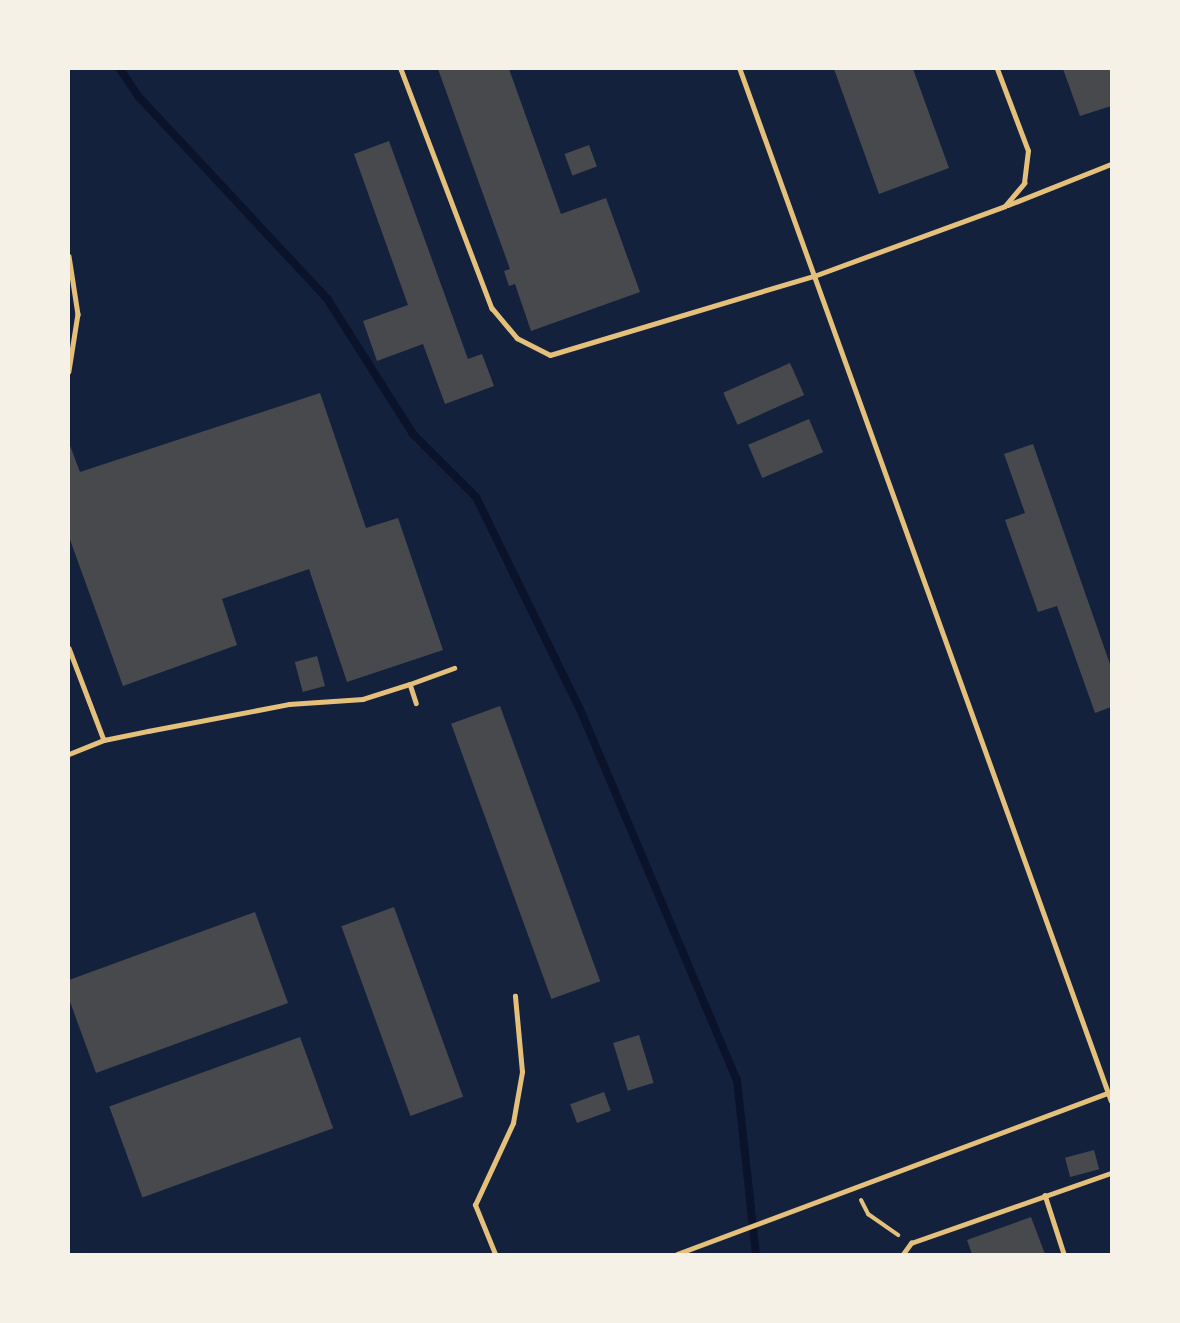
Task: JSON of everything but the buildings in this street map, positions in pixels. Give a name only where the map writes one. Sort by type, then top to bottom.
[{"type":"lane","points":[[401,69],[492,308],[517,338],[550,355],[814,276],[1005,206],[1111,164]]},
{"type":"lane","points":[[740,69],[1111,1100]]},
{"type":"lane","points":[[997,69],[1028,151],[1023,183],[1005,206]]},
{"type":"lane","points":[[69,256],[78,314],[69,371]]},
{"type":"lane","points":[[69,648],[104,740]]},
{"type":"lane","points":[[69,754],[104,740],[289,704],[363,699],[454,668]]},
{"type":"lane","points":[[410,684],[416,703]]},
{"type":"lane","points":[[495,1254],[475,1205],[513,1123],[522,1072],[514,996]]},
{"type":"lane","points":[[677,1254],[854,1186],[1110,1093]]},
{"type":"lane","points":[[903,1254],[910,1243],[1111,1173]]},
{"type":"lane","points":[[1046,1196],[1064,1254]]},
{"type":"path","points":[[854,1186],[868,1214],[910,1243]]},
{"type":"waterway","points":[[120,69],[139,97],[328,300],[413,434],[476,497],[580,709],[737,1080],[756,1254]]}]
